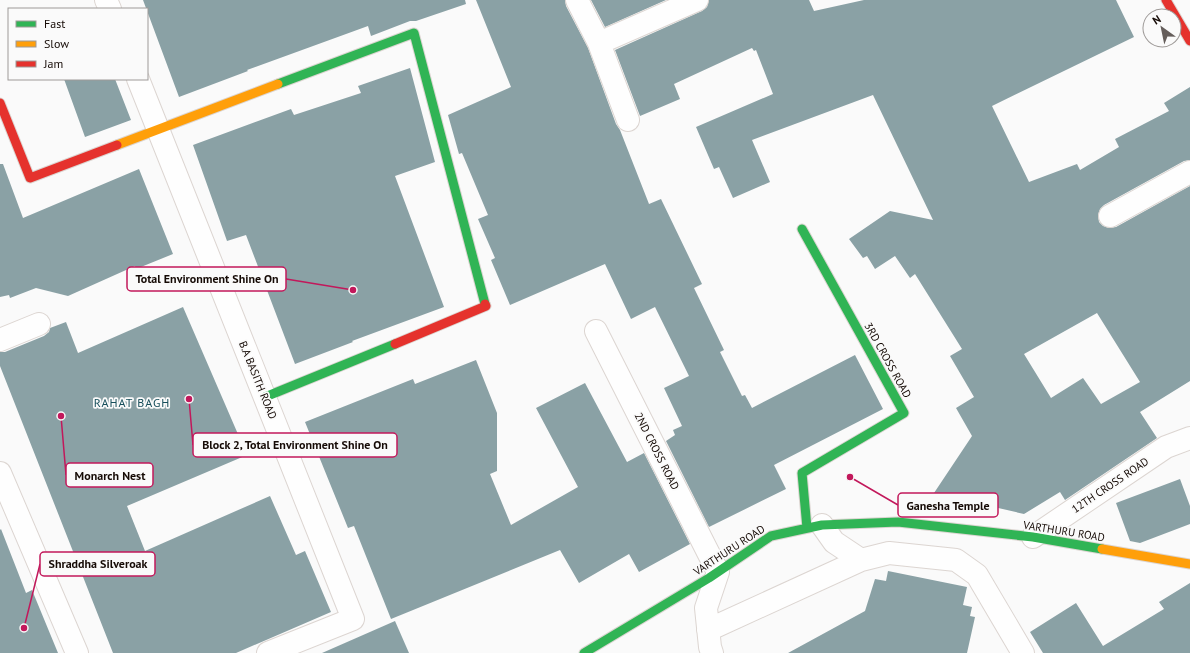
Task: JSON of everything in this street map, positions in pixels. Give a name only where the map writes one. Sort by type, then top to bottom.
[{"type":"street","points":[[577,0],[599,43],[628,120]]},
{"type":"street","points":[[599,43],[697,0]]},
{"type":"street","points":[[1166,0],[1190,41]]},
{"type":"street","points":[[0,103],[30,178],[414,33],[486,306],[265,397]]},
{"type":"street","name":"B.A BASITH ROAD","points":[[138,80],[353,619],[268,653]]},
{"type":"street","points":[[1110,216],[1190,172]]},
{"type":"street","name":"3RD CROSS ROAD","points":[[802,230],[904,413],[802,473],[814,527]]},
{"type":"street","points":[[0,340],[39,324]]},
{"type":"street","name":"2ND CROSS ROAD","points":[[596,331],[718,572]]},
{"type":"street","name":"12TH CROSS ROAD","points":[[1033,537],[1166,447],[1190,438]]},
{"type":"street","points":[[0,473],[77,653]]},
{"type":"street","name":"VARTHURU ROAD","points":[[584,653],[709,578],[771,536],[814,527],[898,522],[1033,537],[1190,564]]},
{"type":"street","points":[[814,527],[861,560]]},
{"type":"street","points":[[708,630],[861,560],[890,553],[956,560],[977,575],[1023,653]]},
{"type":"street","points":[[712,653],[706,608],[718,572]]},
{"type":"building","points":[[143,0],[465,0],[466,4],[416,21],[410,21],[371,36],[368,26],[247,70],[248,71],[179,97],[148,13],[148,8],[146,8]]},
{"type":"building","points":[[476,0],[565,0],[566,6],[588,48],[616,124],[620,130],[649,204],[661,199],[702,284],[694,288],[724,350],[720,352],[742,396],[745,395],[752,408],[855,355],[883,409],[774,465],[786,489],[709,527],[666,441],[675,435],[673,430],[682,426],[664,388],[689,376],[655,307],[631,319],[605,264],[510,305],[491,260],[495,258],[478,219],[488,215],[462,153],[459,154],[448,115],[511,87]]},
{"type":"building","points":[[591,0],[666,0],[605,27]]},
{"type":"building","points":[[709,0],[809,0],[814,11],[864,0],[1116,0],[1134,37],[992,106],[1029,182],[1077,164],[1080,170],[1119,147],[1115,139],[1169,111],[1164,103],[1190,87],[1190,160],[1184,161],[1104,205],[1100,209],[1098,215],[1099,222],[1103,226],[1109,228],[1116,227],[1190,186],[1190,381],[1140,412],[1157,438],[1065,500],[1060,492],[1024,514],[934,493],[972,436],[956,408],[974,397],[950,356],[962,349],[915,274],[910,278],[895,256],[875,269],[867,256],[863,258],[849,239],[890,211],[933,220],[873,95],[752,140],[770,182],[733,198],[719,167],[714,169],[696,127],[773,94],[756,50],[754,51],[752,48],[674,84],[680,99],[640,116],[615,50],[702,11],[707,7]],"holes":[[[1097,313],[1140,382],[1101,404],[1083,378],[1051,398],[1024,354]]]},
{"type":"building","points":[[410,68],[435,162],[395,176],[444,307],[295,364],[246,235],[227,241],[193,145],[291,109],[294,115],[361,93],[358,86]]},
{"type":"building","points":[[64,80],[115,80],[131,120],[85,137]]},
{"type":"building","points":[[0,164],[3,164],[23,218],[139,169],[173,254],[136,269],[135,266],[68,296],[36,288],[10,298],[9,295],[0,297]]},
{"type":"building","points":[[183,307],[247,455],[127,506],[145,551],[270,496],[296,555],[305,551],[331,612],[236,653],[113,653],[0,366],[0,352],[5,352],[44,336],[49,332],[50,328],[66,322],[78,353]]},
{"type":"building","points":[[476,360],[497,413],[497,471],[490,474],[511,525],[578,487],[536,408],[585,383],[627,462],[644,453],[690,544],[639,572],[629,554],[579,583],[560,550],[391,619],[354,526],[348,528],[305,422],[413,379],[415,384]]},
{"type":"building","points":[[1180,479],[1190,506],[1190,524],[1140,543],[1130,541],[1116,503]]},
{"type":"building","points":[[1,529],[26,593],[32,590],[58,653],[0,653]]},
{"type":"building","points":[[888,571],[967,587],[963,605],[972,607],[970,616],[975,617],[967,653],[788,653],[865,611],[875,579],[886,581]]},
{"type":"building","points":[[1190,583],[1190,653],[1043,653],[1030,632],[1076,603],[1103,646],[1164,609],[1159,602]]},
{"type":"building","points":[[395,621],[409,653],[322,653]]},
{"type":"traffic: fast","points":[[278,84],[414,33],[485,304]]},
{"type":"traffic: fast","points":[[802,229],[904,413],[802,473],[807,528]]},
{"type":"traffic: fast","points":[[265,397],[395,344]]},
{"type":"traffic: fast","points":[[584,653],[709,578],[771,536],[822,525],[898,522],[1033,537],[1102,549]]},
{"type":"traffic: slow","points":[[117,145],[278,84]]},
{"type":"traffic: slow","points":[[1102,549],[1190,564]]},
{"type":"traffic: jam","points":[[1166,0],[1190,41]]},
{"type":"traffic: jam","points":[[0,103],[30,178],[117,145]]},
{"type":"traffic: jam","points":[[395,344],[486,306],[485,304]]},
{"type":"place","name":"Total Environment Shine On","points":[[353,290]]},
{"type":"place","name":"Block 2, Total Environment Shine On","points":[[189,399]]},
{"type":"place","name":"Monarch Nest","points":[[61,416]]},
{"type":"place","name":"Ganesha Temple","points":[[850,477]]},
{"type":"place","name":"Shraddha Silveroak","points":[[24,628]]},
{"type":"district","name":"RAHAT BAGH","points":[[132,403]]}]
